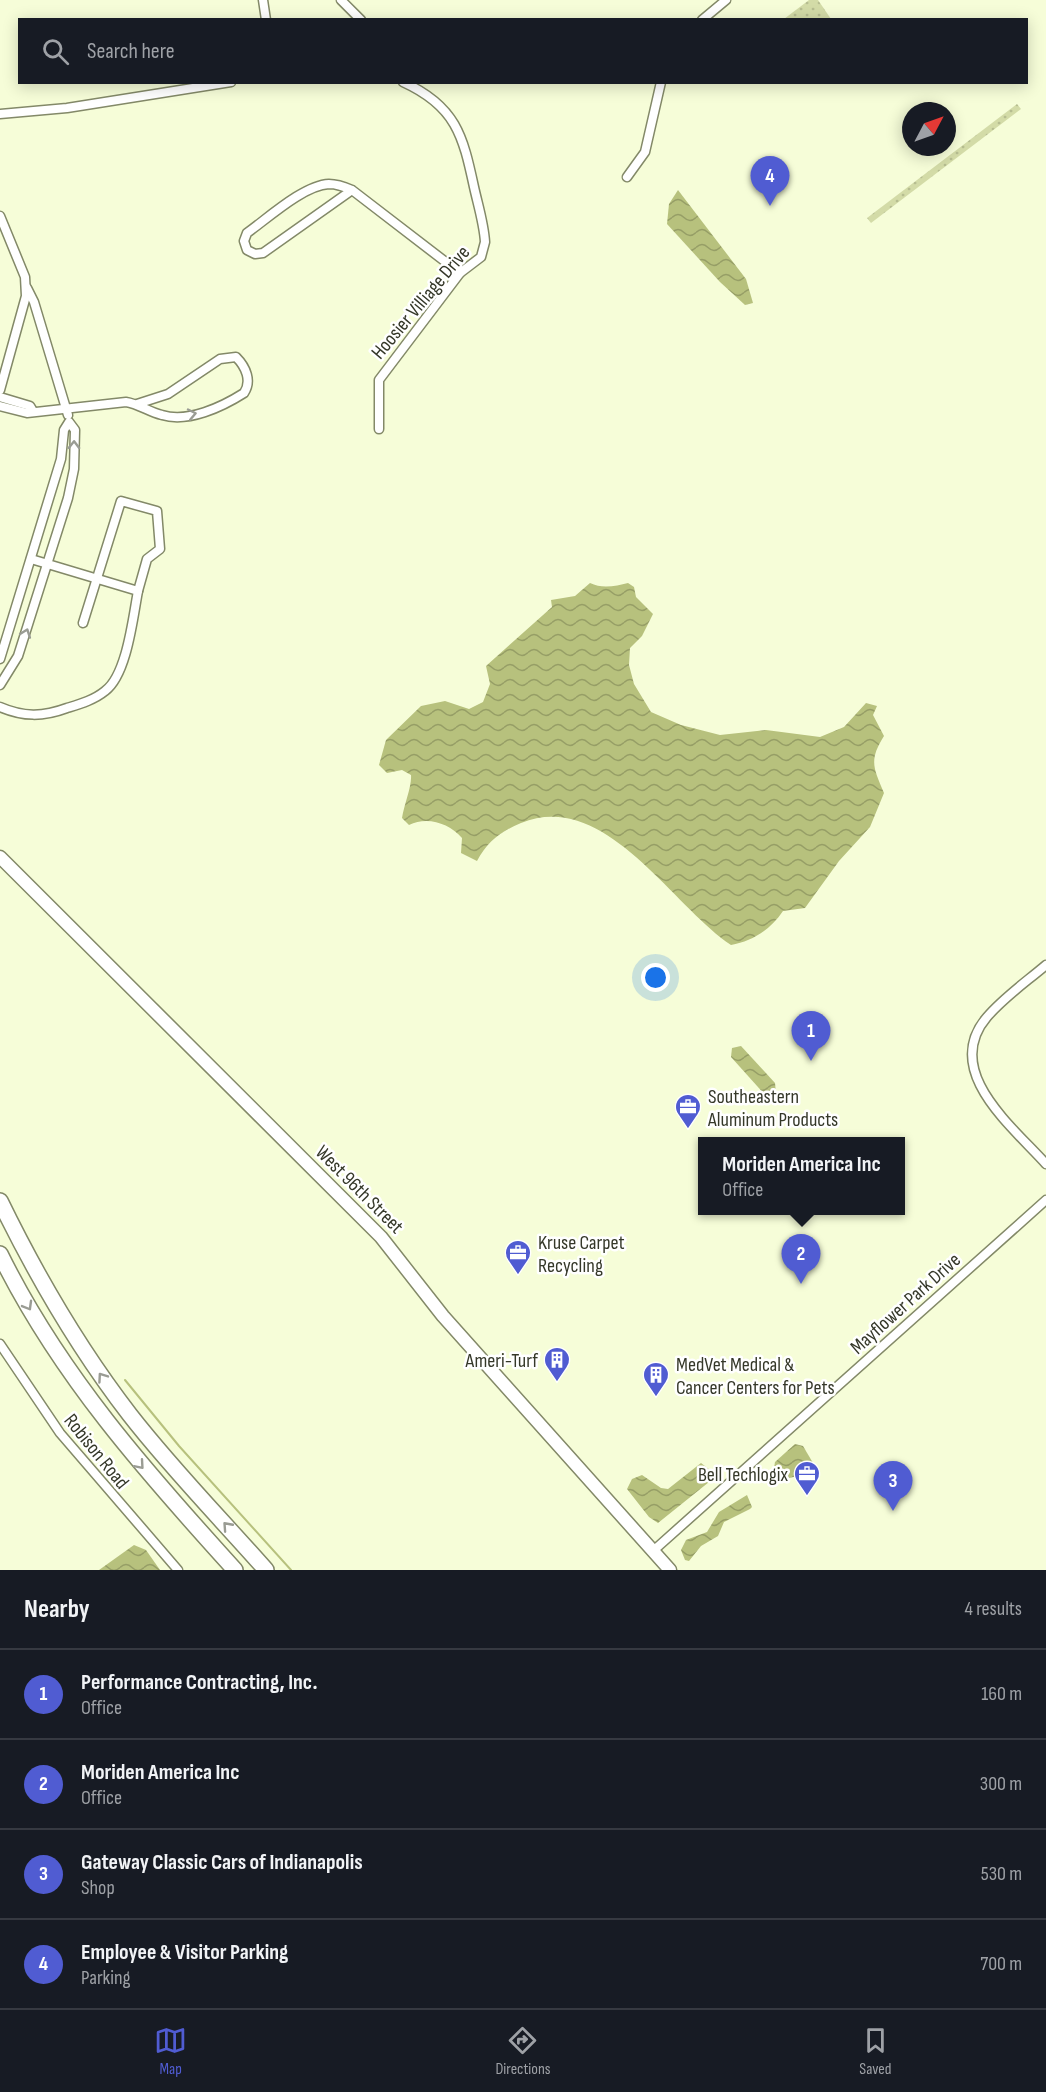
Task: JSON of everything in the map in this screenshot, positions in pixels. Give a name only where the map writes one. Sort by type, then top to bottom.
[{"type":"highway","points":[[0,1201],[55,1305],[111,1389],[166,1458],[266,1570]]},
{"type":"highway","points":[[0,1254],[48,1339],[98,1411],[143,1468],[235,1570]]},
{"type":"street","points":[[263,0],[266,18]]},
{"type":"street","points":[[341,0],[359,18]]},
{"type":"street","points":[[704,18],[726,0]]},
{"type":"street","points":[[0,114],[67,108],[218,84]]},
{"type":"street","name":"Hoosier Villiage Drive","points":[[379,429],[379,380],[460,273],[481,257],[485,242],[464,142],[456,125],[435,102],[420,90],[407,84]]},
{"type":"street","points":[[627,177],[645,152],[661,84]]},
{"type":"street","points":[[352,190],[263,253],[255,254],[247,250],[244,240],[247,233],[311,188],[328,184],[352,190],[460,273]]},
{"type":"street","points":[[0,216],[34,303],[69,422],[75,430],[74,469],[68,498],[18,656],[0,685]]},
{"type":"street","points":[[0,390],[24,305],[26,286]]},
{"type":"street","points":[[0,406],[27,413],[121,402],[137,404],[165,416],[198,414],[244,393],[248,383],[246,371],[236,357],[224,357],[168,394],[137,404]]},
{"type":"street","points":[[0,398],[30,406],[33,411]]},
{"type":"street","points":[[0,659],[61,459],[63,430],[69,422]]},
{"type":"street","points":[[0,707],[24,716],[50,715],[106,691],[115,679],[126,650],[147,559],[160,549],[157,511],[121,501],[83,623]]},
{"type":"street","points":[[31,559],[138,591]]},
{"type":"street","name":"West 96th Street","points":[[0,857],[386,1243],[443,1316],[670,1570]]},
{"type":"street","points":[[1046,965],[986,1018],[976,1036],[972,1060],[975,1078],[983,1093],[1046,1164]]},
{"type":"street","name":"Mayflower Park Drive","points":[[653,1551],[1046,1200]]},
{"type":"street","name":"Robison Road","points":[[0,1344],[66,1441],[178,1570]]},
{"type":"shaded area","points":[[809,0],[818,0],[830,18],[785,18]]},
{"type":"shaded area","points":[[1017,104],[1021,109],[871,223],[867,218],[949,156],[956,156],[956,150]]},
{"type":"water","points":[[678,190],[746,279],[753,303],[745,305],[720,282],[667,224],[669,204]]},
{"type":"water","points":[[590,583],[614,586],[628,583],[634,587],[636,597],[653,614],[642,636],[630,648],[629,665],[634,684],[651,712],[681,725],[720,735],[766,730],[820,737],[844,727],[866,703],[877,706],[873,715],[884,736],[876,751],[874,764],[884,793],[870,827],[839,861],[805,908],[783,911],[767,929],[747,941],[731,945],[708,927],[635,856],[609,836],[581,822],[552,817],[521,823],[495,838],[477,861],[461,853],[462,838],[451,828],[430,821],[409,825],[402,818],[411,775],[402,770],[387,773],[379,765],[386,740],[421,706],[445,701],[469,709],[483,702],[490,684],[486,666],[552,607],[551,600],[575,596]]},
{"type":"water","points":[[741,1046],[775,1083],[776,1093],[766,1096],[731,1057],[732,1048]]},
{"type":"water","points":[[795,1444],[803,1446],[813,1463],[798,1476],[780,1480],[773,1474],[775,1462]]},
{"type":"water","points":[[701,1463],[710,1470],[709,1482],[658,1523],[649,1517],[627,1489],[632,1479],[642,1475],[661,1488],[668,1489]]},
{"type":"water","points":[[747,1495],[752,1507],[724,1522],[718,1536],[701,1546],[689,1561],[685,1560],[681,1550],[686,1540],[707,1532],[719,1512]]},
{"type":"water","points":[[134,1545],[146,1550],[160,1570],[99,1570]]},
{"type":"waterway","points":[[125,1380],[179,1446],[291,1570]]},
{"type":"place","name":"Employee & Visitor Parking","points":[[770,206]]},
{"type":"place","name":"Performance Contracting, Inc.","points":[[811,1061]]},
{"type":"place","name":"Southeastern Aluminum Products","points":[[688,1130]]},
{"type":"place","name":"Kruse Carpet Recycling","points":[[518,1276]]},
{"type":"place","name":"Moriden America Inc","points":[[801,1284]]},
{"type":"place","name":"Ameri-Turf","points":[[557,1383]]},
{"type":"place","name":"MedVet Medical & Cancer Centers for Pets","points":[[656,1398]]},
{"type":"place","name":"Bell Techlogix","points":[[807,1497]]},
{"type":"place","name":"Gateway Classic Cars of Indianapolis","points":[[893,1511]]}]
